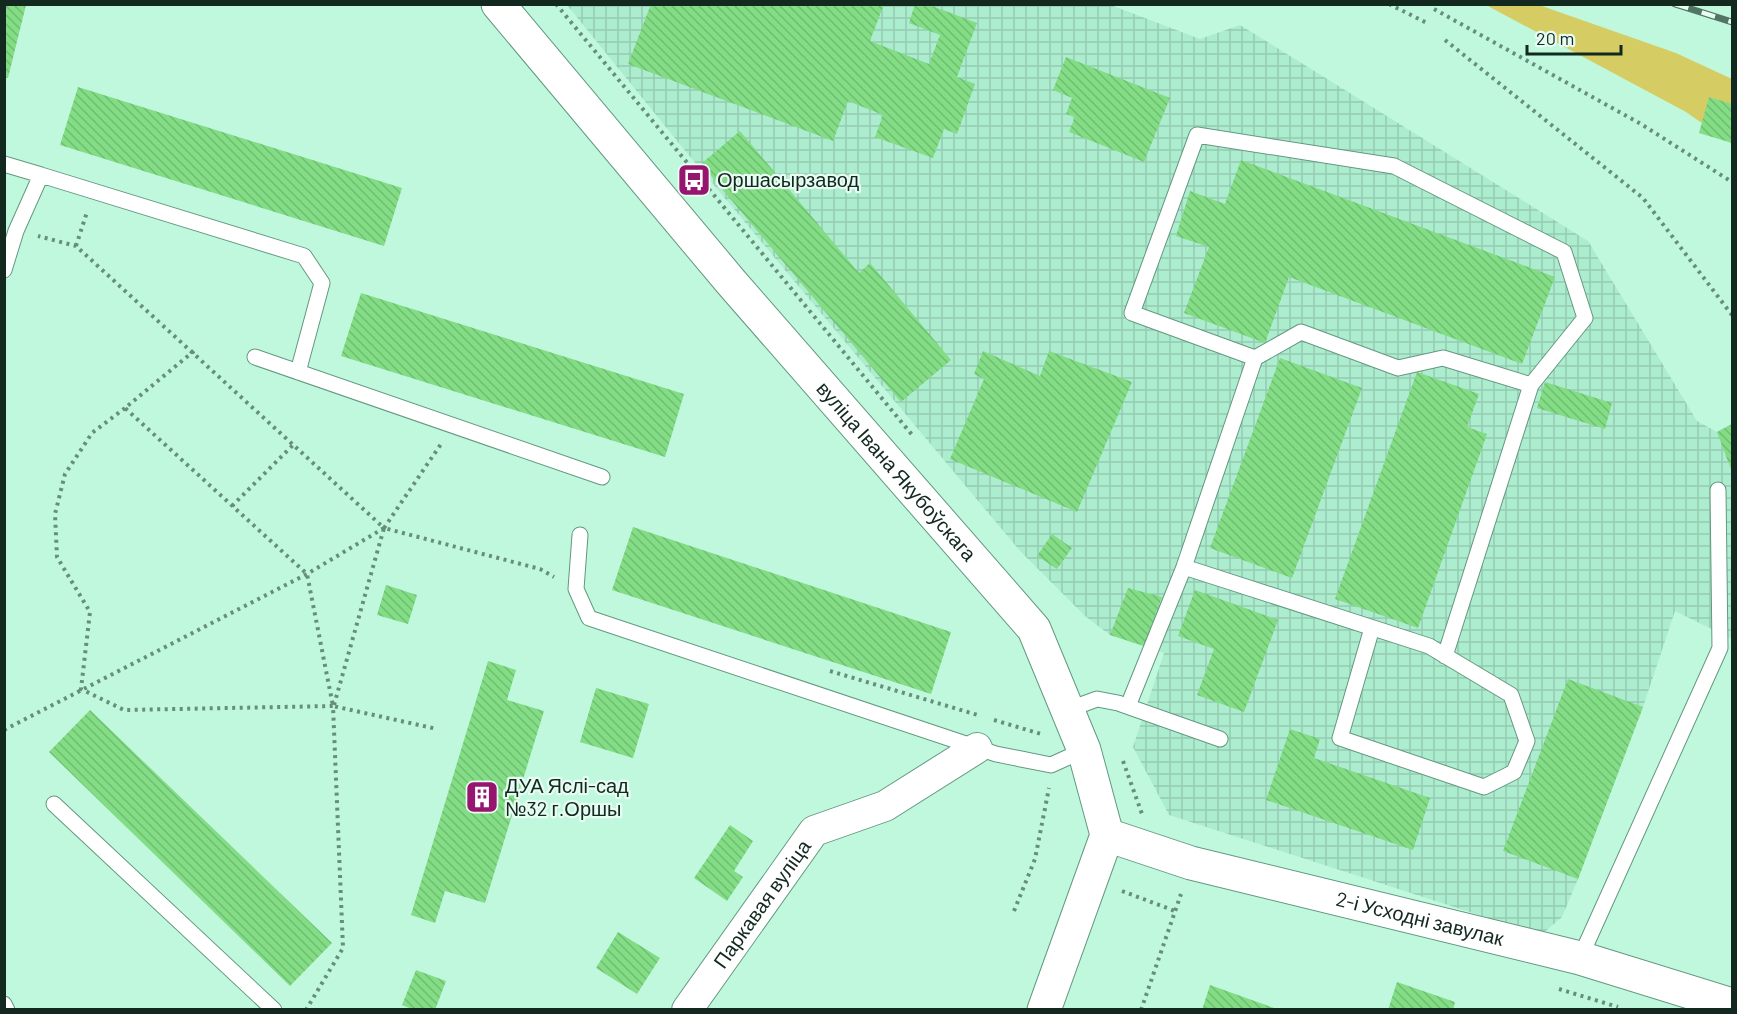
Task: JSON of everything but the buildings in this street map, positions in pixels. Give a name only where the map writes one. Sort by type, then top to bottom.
[{"type":"street","name":"вуліца Івана Якубоўскага","points":[[498,4],[731,282],[1034,629],[1084,750],[1107,836]]},
{"type":"street","name":"Паркавая вуліца","points":[[687,1010],[814,831],[885,806],[977,748]]},
{"type":"street","name":"2-і Усходні завулак","points":[[1107,836],[1191,862],[1580,958],[1732,1005]]},
{"type":"street","points":[[1044,1010],[1107,836]]},
{"type":"lane","points":[[1256,358],[1132,313],[1197,135],[1394,166],[1564,252],[1585,318],[1531,385],[1445,656]]},
{"type":"lane","points":[[4,164],[304,256],[322,283],[298,372]]},
{"type":"lane","points":[[4,270],[16,231],[41,175]]},
{"type":"lane","points":[[1128,706],[1184,567],[1256,358],[1301,332],[1398,368],[1443,358],[1531,385]]},
{"type":"lane","points":[[255,357],[602,477]]},
{"type":"lane","points":[[1580,958],[1726,650],[1718,490]]},
{"type":"lane","points":[[580,535],[576,589],[589,618],[977,748],[1051,765],[1084,750]]},
{"type":"lane","points":[[1184,567],[1429,646],[1511,695],[1527,741],[1514,772],[1484,787],[1340,738],[1372,628]]},
{"type":"lane","points":[[1067,710],[1097,699],[1128,706],[1220,739]]},
{"type":"lane","points":[[54,804],[274,1010]]},
{"type":"lane","points":[[4,1004],[7,1010]]},
{"type":"path","points":[[1389,4],[1427,23]]},
{"type":"path","points":[[1434,9],[1641,124],[1732,182]]},
{"type":"path","points":[[1445,40],[1643,198],[1732,315]]},
{"type":"path","points":[[76,246],[94,191]]},
{"type":"path","points":[[16,231],[76,246],[194,351],[384,528],[540,569],[576,589]]},
{"type":"path","points":[[81,689],[90,612],[57,557],[55,514],[65,474],[92,433],[194,351]]},
{"type":"path","points":[[125,408],[307,574],[333,706],[343,948],[306,1010]]},
{"type":"path","points":[[333,706],[384,528],[453,426]]},
{"type":"path","points":[[232,506],[294,444]]},
{"type":"path","points":[[4,730],[307,574],[384,528]]},
{"type":"path","points":[[81,689],[124,710],[333,706],[437,729]]},
{"type":"path","points":[[1141,1010],[1191,862]]},
{"type":"path","points":[[1116,888],[1175,911]]},
{"type":"shaded area","points":[[1108,4],[1200,39],[1240,25],[1588,241],[1697,421],[1717,432],[1732,424],[1732,639],[1675,611],[1643,707],[1578,879],[1562,917],[1541,935],[1169,815],[1133,747],[1164,653],[1110,635],[1085,616],[1020,551],[682,147],[567,5]]},
{"type":"shaded area","points":[[1486,5],[1539,5],[1676,53],[1732,79],[1732,144],[1686,112]]},
{"type":"railway","points":[[1675,4],[1732,22]]},
{"type":"place","name":"Оршасырзавод","points":[[694,180]]},
{"type":"place","name":"ДУА Яслі-сад №32 г.Оршы","points":[[482,797]]}]
